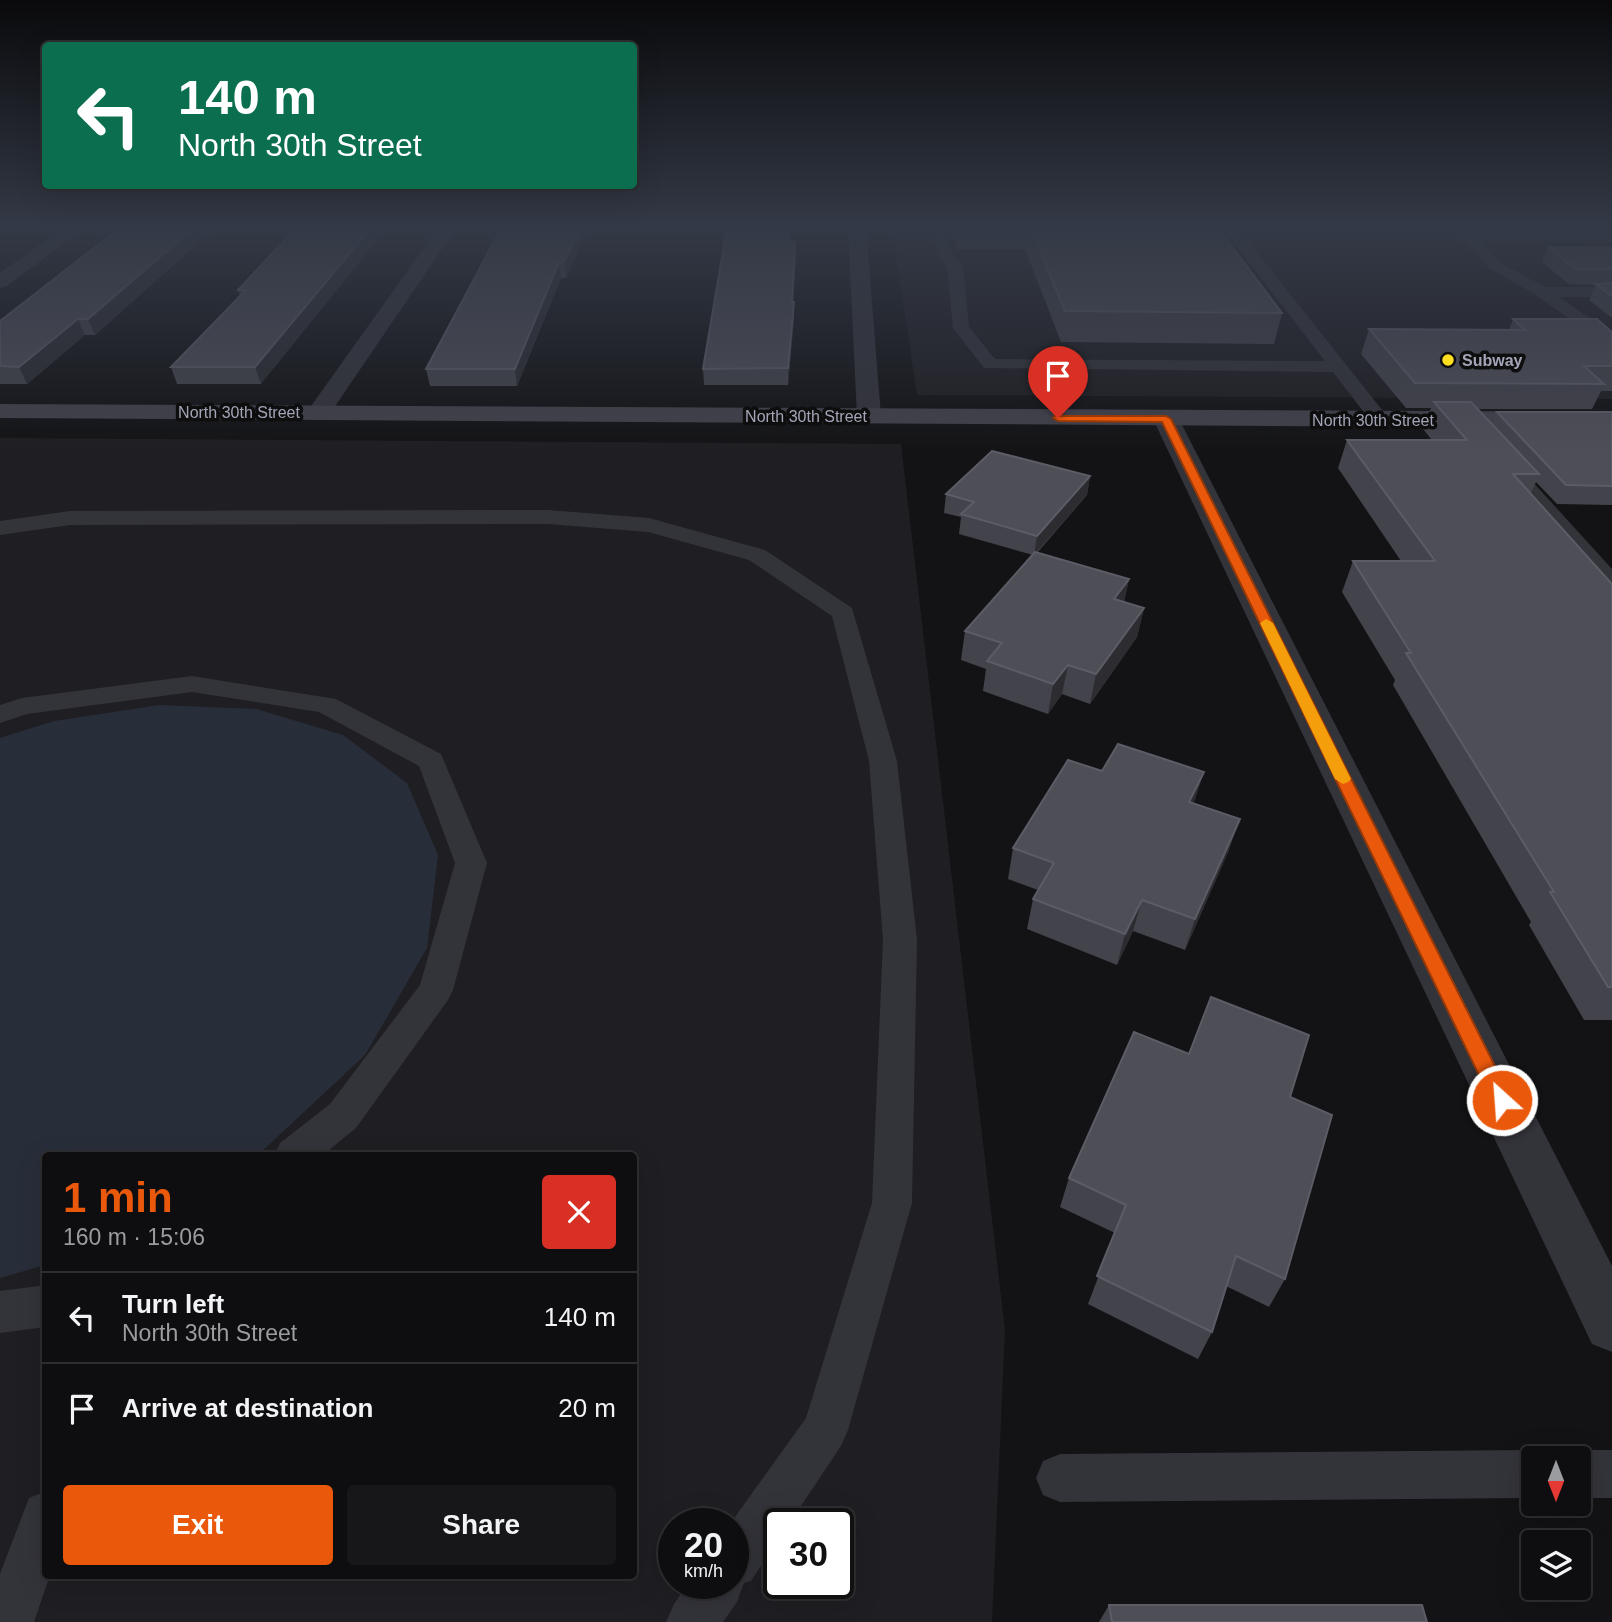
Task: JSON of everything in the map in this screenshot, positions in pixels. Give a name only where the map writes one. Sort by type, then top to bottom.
[{"type":"main road","name":"North 30th Street","points":[[0,411],[1612,420]]},
{"type":"street","points":[[318,413],[395,303]]},
{"type":"street","points":[[862,303],[869,416]]},
{"type":"street","points":[[1166,419],[1612,1324]]},
{"type":"lane","points":[[959,303],[961,328],[990,364],[1339,367]]},
{"type":"lane","points":[[1288,303],[1380,420]]},
{"type":"lane","points":[[1558,303],[1608,335]]},
{"type":"lane","points":[[1466,420],[1612,583]]},
{"type":"lane","points":[[0,528],[70,518],[548,517],[649,525],[757,555],[843,613],[883,761],[900,940],[892,1203],[825,1430],[749,1540]]},
{"type":"lane","points":[[0,715],[22,706],[192,684],[326,705],[431,761],[471,863],[436,989],[343,1116],[299,1152]]},
{"type":"lane","points":[[0,1312],[42,1307]]},
{"type":"lane","points":[[1060,1478],[1521,1474]]},
{"type":"lane","points":[[1591,1474],[1612,1474]]},
{"type":"lane","points":[[8,1622],[42,1526]]},
{"type":"lane","points":[[692,1622],[708,1599]]},
{"type":"shaded area","points":[[903,303],[1612,303],[1612,399],[917,395]]},
{"type":"shaded area","points":[[0,438],[901,444],[1005,1330],[992,1622],[0,1622]]},
{"type":"shaded area","points":[[160,705],[256,709],[343,735],[407,783],[438,855],[427,948],[365,1055],[261,1152],[42,1152],[42,1266],[0,1278],[0,738],[54,721]]},
{"type":"building","points":[[24,303],[107,303],[88,319],[78,319],[19,367],[0,366],[0,321]]},
{"type":"building","points":[[234,303],[309,303],[255,367],[171,367]]},
{"type":"building","points":[[461,303],[542,303],[515,369],[426,369]]},
{"type":"building","points":[[714,303],[794,303],[788,368],[703,369]]},
{"type":"building","points":[[1062,303],[1274,303],[1282,313],[1065,311]]},
{"type":"building","points":[[1513,319],[1597,319],[1612,332],[1612,366],[1584,366],[1604,384],[1415,383],[1369,329],[1525,330]]},
{"type":"building","points":[[1434,402],[1471,402],[1539,474],[1513,474],[1612,584],[1612,987],[1608,987],[1550,892],[1554,892],[1406,653],[1411,653],[1353,561],[1435,561],[1347,440],[1467,440]]},
{"type":"building","points":[[1497,412],[1612,412],[1612,486],[1566,485]]},
{"type":"building","points":[[992,451],[1090,476],[1037,536],[961,514],[974,502],[946,494]]},
{"type":"building","points":[[1035,552],[1129,579],[1114,599],[1144,608],[1096,674],[1068,665],[1053,684],[987,661],[1002,643],[965,631]]},
{"type":"building","points":[[1118,744],[1204,772],[1189,802],[1240,819],[1195,919],[1142,900],[1125,934],[1033,899],[1054,863],[1013,848],[1068,760],[1102,771]]},
{"type":"building","points":[[1211,997],[1309,1035],[1290,1097],[1332,1115],[1285,1279],[1236,1256],[1212,1332],[1097,1276],[1126,1205],[1069,1178],[1134,1032],[1189,1054]]},
{"type":"building","points":[[1109,1605],[1422,1605],[1427,1622],[1112,1622]]},
{"type":"slow traffic","points":[[1266,623],[1343,779]]},
{"type":"place","name":"Subway","points":[[1448,360]]},
{"type":"route","points":[[1058,418],[1166,419],[1502,1100]]}]
